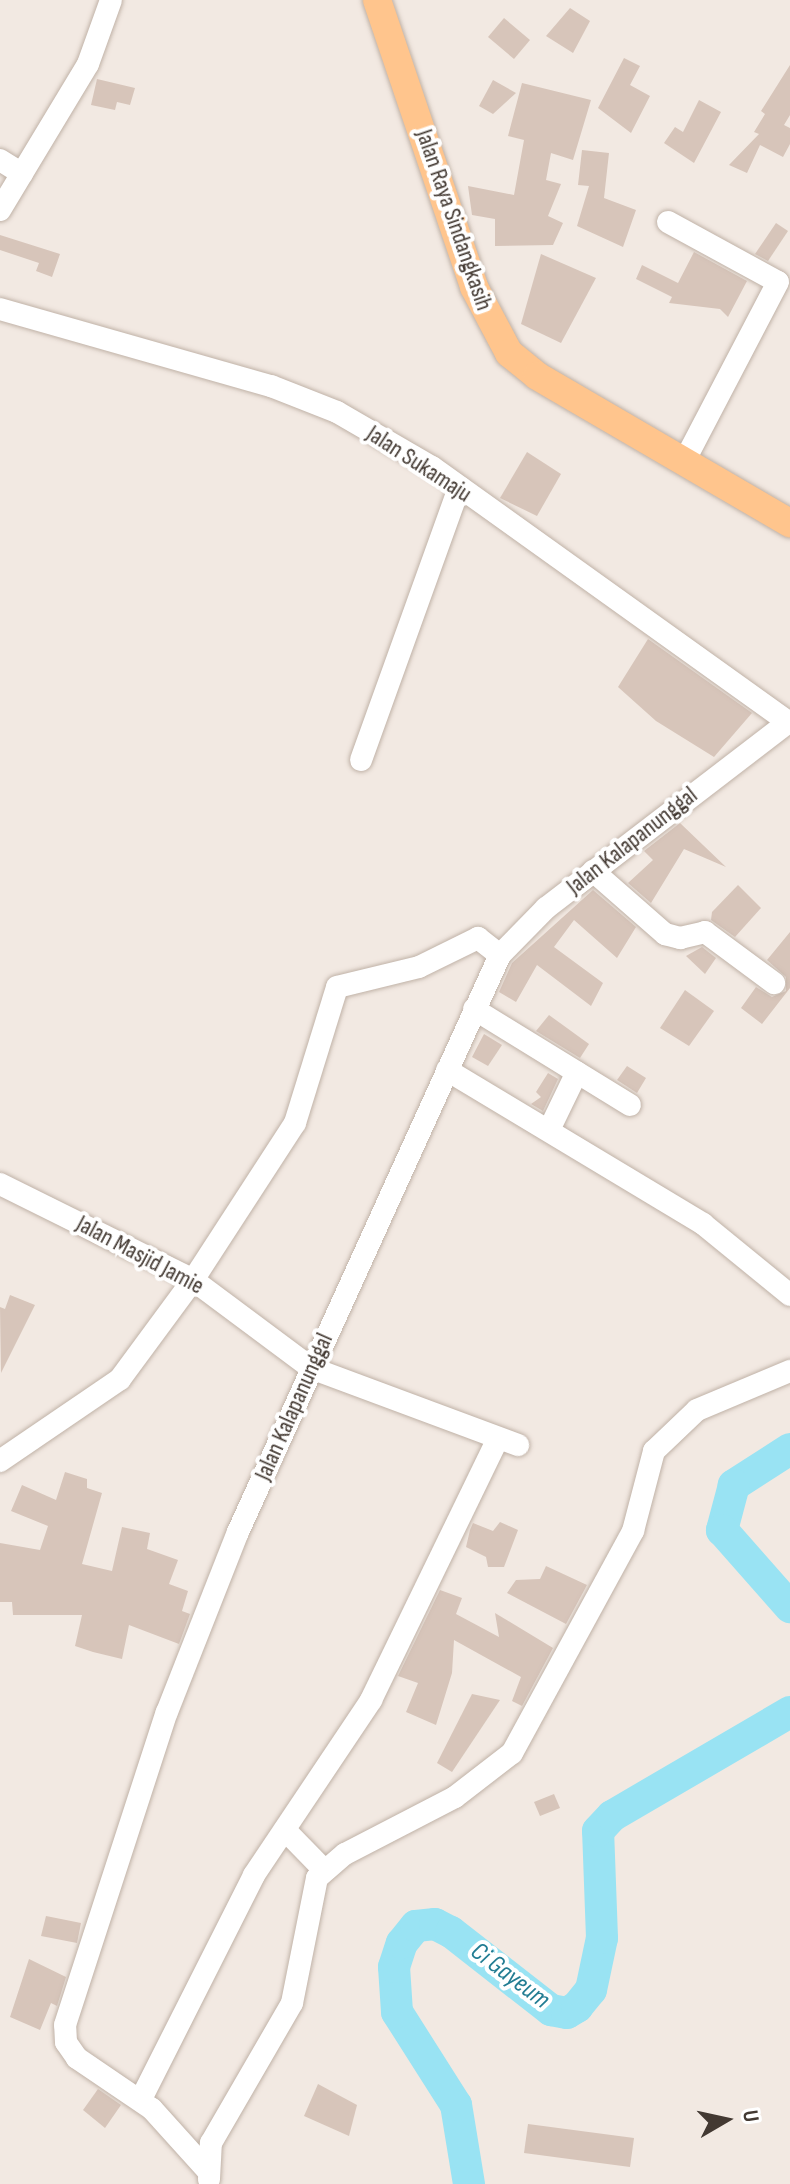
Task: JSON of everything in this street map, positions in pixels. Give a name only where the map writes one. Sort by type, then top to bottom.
[{"type":"main road","name":"Jalan Raya Sindangkasih","points":[[377,0],[474,287],[496,335],[537,376],[790,523]]},
{"type":"street","points":[[0,210],[88,64],[111,0]]},
{"type":"street","points":[[0,160],[22,174]]},
{"type":"street","points":[[668,222],[773,276],[778,285],[684,462]]},
{"type":"street","name":"Jalan Sukamaju","points":[[0,309],[305,397],[393,444],[459,488],[789,722]]},
{"type":"street","points":[[361,760],[459,488]]},
{"type":"street","name":"Jalan Kalapanunggal","points":[[204,2170],[141,2099],[77,2058],[66,2042],[65,2025],[167,1712],[311,1368],[474,1009],[489,945],[546,908],[789,722]]},
{"type":"street","points":[[593,871],[665,934],[680,938],[705,932],[774,983]]},
{"type":"street","points":[[0,1461],[120,1379],[193,1280],[295,1123],[333,991],[489,945]]},
{"type":"street","points":[[474,1009],[630,1105]]},
{"type":"street","points":[[447,1070],[703,1224],[790,1295]]},
{"type":"street","points":[[549,1130],[577,1072]]},
{"type":"street","name":"Jalan Masjid Jamie","points":[[0,1184],[193,1280],[311,1368],[508,1442],[371,1700],[285,1830]]},
{"type":"street","points":[[204,2170],[218,2129],[292,2003],[304,1963],[313,1886],[321,1867],[455,1797],[512,1753],[633,1531],[654,1451],[697,1410],[790,1371]]},
{"type":"street","points":[[141,2099],[254,1875],[285,1830],[321,1867]]},
{"type":"building","points":[[570,8],[590,21],[573,53],[546,36]]},
{"type":"building","points":[[504,18],[530,40],[514,59],[488,37]]},
{"type":"building","points":[[624,58],[640,66],[630,85],[650,96],[631,133],[598,108]]},
{"type":"building","points":[[790,65],[790,115],[784,125],[790,128],[790,144],[783,157],[760,145],[747,173],[729,165],[759,134],[754,132],[765,114],[761,111]]},
{"type":"building","points":[[97,79],[135,88],[130,105],[117,102],[115,110],[91,105]]},
{"type":"building","points":[[493,80],[516,93],[493,114],[479,106]]},
{"type":"building","points":[[522,83],[591,100],[573,160],[551,153],[546,180],[561,184],[548,216],[563,223],[553,245],[495,246],[495,219],[472,215],[468,186],[514,195],[524,140],[508,136]]},
{"type":"building","points":[[699,100],[721,112],[694,163],[664,143],[675,127],[683,132]]},
{"type":"building","points":[[582,150],[609,153],[604,198],[636,210],[623,247],[577,226],[589,186],[578,185]]},
{"type":"building","points":[[776,223],[788,231],[768,261],[755,254]]},
{"type":"building","points":[[0,235],[60,254],[52,277],[36,271],[39,263],[0,250]]},
{"type":"building","points":[[694,252],[747,281],[728,317],[720,309],[669,303],[672,297],[636,279],[642,265],[678,283]]},
{"type":"building","points":[[541,254],[596,278],[561,343],[521,324]]},
{"type":"building","points":[[527,452],[561,474],[537,516],[500,498]]},
{"type":"building","points":[[648,639],[752,713],[714,757],[656,721],[618,687]]},
{"type":"building","points":[[680,823],[726,867],[684,849],[651,903],[628,883],[653,860],[644,851]]},
{"type":"building","points":[[738,885],[761,908],[735,937],[711,920],[712,912]]},
{"type":"building","points":[[593,890],[636,927],[617,958],[574,920],[554,947],[603,983],[591,1006],[537,965],[516,1002],[499,992],[512,963]]},
{"type":"building","points":[[790,932],[790,988],[762,1024],[741,1008],[756,987],[772,997],[786,991],[786,977],[767,960]]},
{"type":"building","points":[[702,947],[716,958],[705,974],[686,956]]},
{"type":"building","points":[[685,990],[714,1011],[689,1046],[660,1028]]},
{"type":"building","points":[[549,1015],[589,1044],[580,1058],[536,1031]]},
{"type":"building","points":[[484,1034],[502,1045],[488,1066],[472,1057]]},
{"type":"building","points":[[627,1066],[646,1078],[637,1093],[617,1080]]},
{"type":"building","points":[[548,1073],[558,1079],[543,1111],[531,1104],[541,1097],[536,1092]]},
{"type":"building","points":[[10,1295],[35,1305],[1,1373],[0,1307],[5,1309]]},
{"type":"building","points":[[65,1472],[87,1479],[87,1488],[102,1493],[82,1564],[112,1571],[122,1527],[150,1533],[147,1549],[178,1560],[169,1584],[188,1591],[182,1611],[190,1614],[179,1644],[129,1625],[122,1659],[75,1646],[82,1615],[13,1615],[12,1602],[0,1602],[0,1543],[40,1550],[48,1526],[11,1511],[22,1485],[56,1500]]},
{"type":"building","points":[[500,1522],[518,1530],[504,1567],[488,1567],[486,1557],[466,1547],[470,1530],[473,1523],[493,1531]]},
{"type":"building","points":[[546,1566],[587,1585],[566,1624],[507,1593],[516,1580],[540,1579]]},
{"type":"building","points":[[440,1590],[462,1598],[456,1614],[499,1637],[495,1613],[553,1648],[522,1706],[512,1701],[521,1677],[454,1640],[452,1673],[436,1725],[406,1712],[418,1683],[398,1676]]},
{"type":"building","points":[[472,1694],[500,1700],[452,1772],[437,1763]]},
{"type":"building","points":[[554,1794],[560,1808],[540,1816],[534,1802]]},
{"type":"building","points":[[46,1916],[81,1923],[77,1943],[41,1936]]},
{"type":"building","points":[[29,1959],[66,1977],[57,2006],[51,2003],[40,2030],[10,2017]]},
{"type":"building","points":[[318,2084],[357,2105],[349,2136],[304,2116]]},
{"type":"building","points":[[98,2089],[121,2105],[105,2128],[83,2110]]},
{"type":"building","points":[[528,2124],[634,2138],[630,2167],[524,2153]]},
{"type":"waterway","name":"Ci Gayeum","points":[[790,1449],[734,1485],[722,1530],[790,1607]]},
{"type":"waterway","name":"Ci Gayeum","points":[[469,2184],[456,2105],[397,2012],[394,1967],[402,1943],[416,1926],[435,1924],[451,1932],[551,2010],[567,2013],[577,2007],[591,1990],[602,1938],[598,1831],[612,1816],[790,1712]]}]
